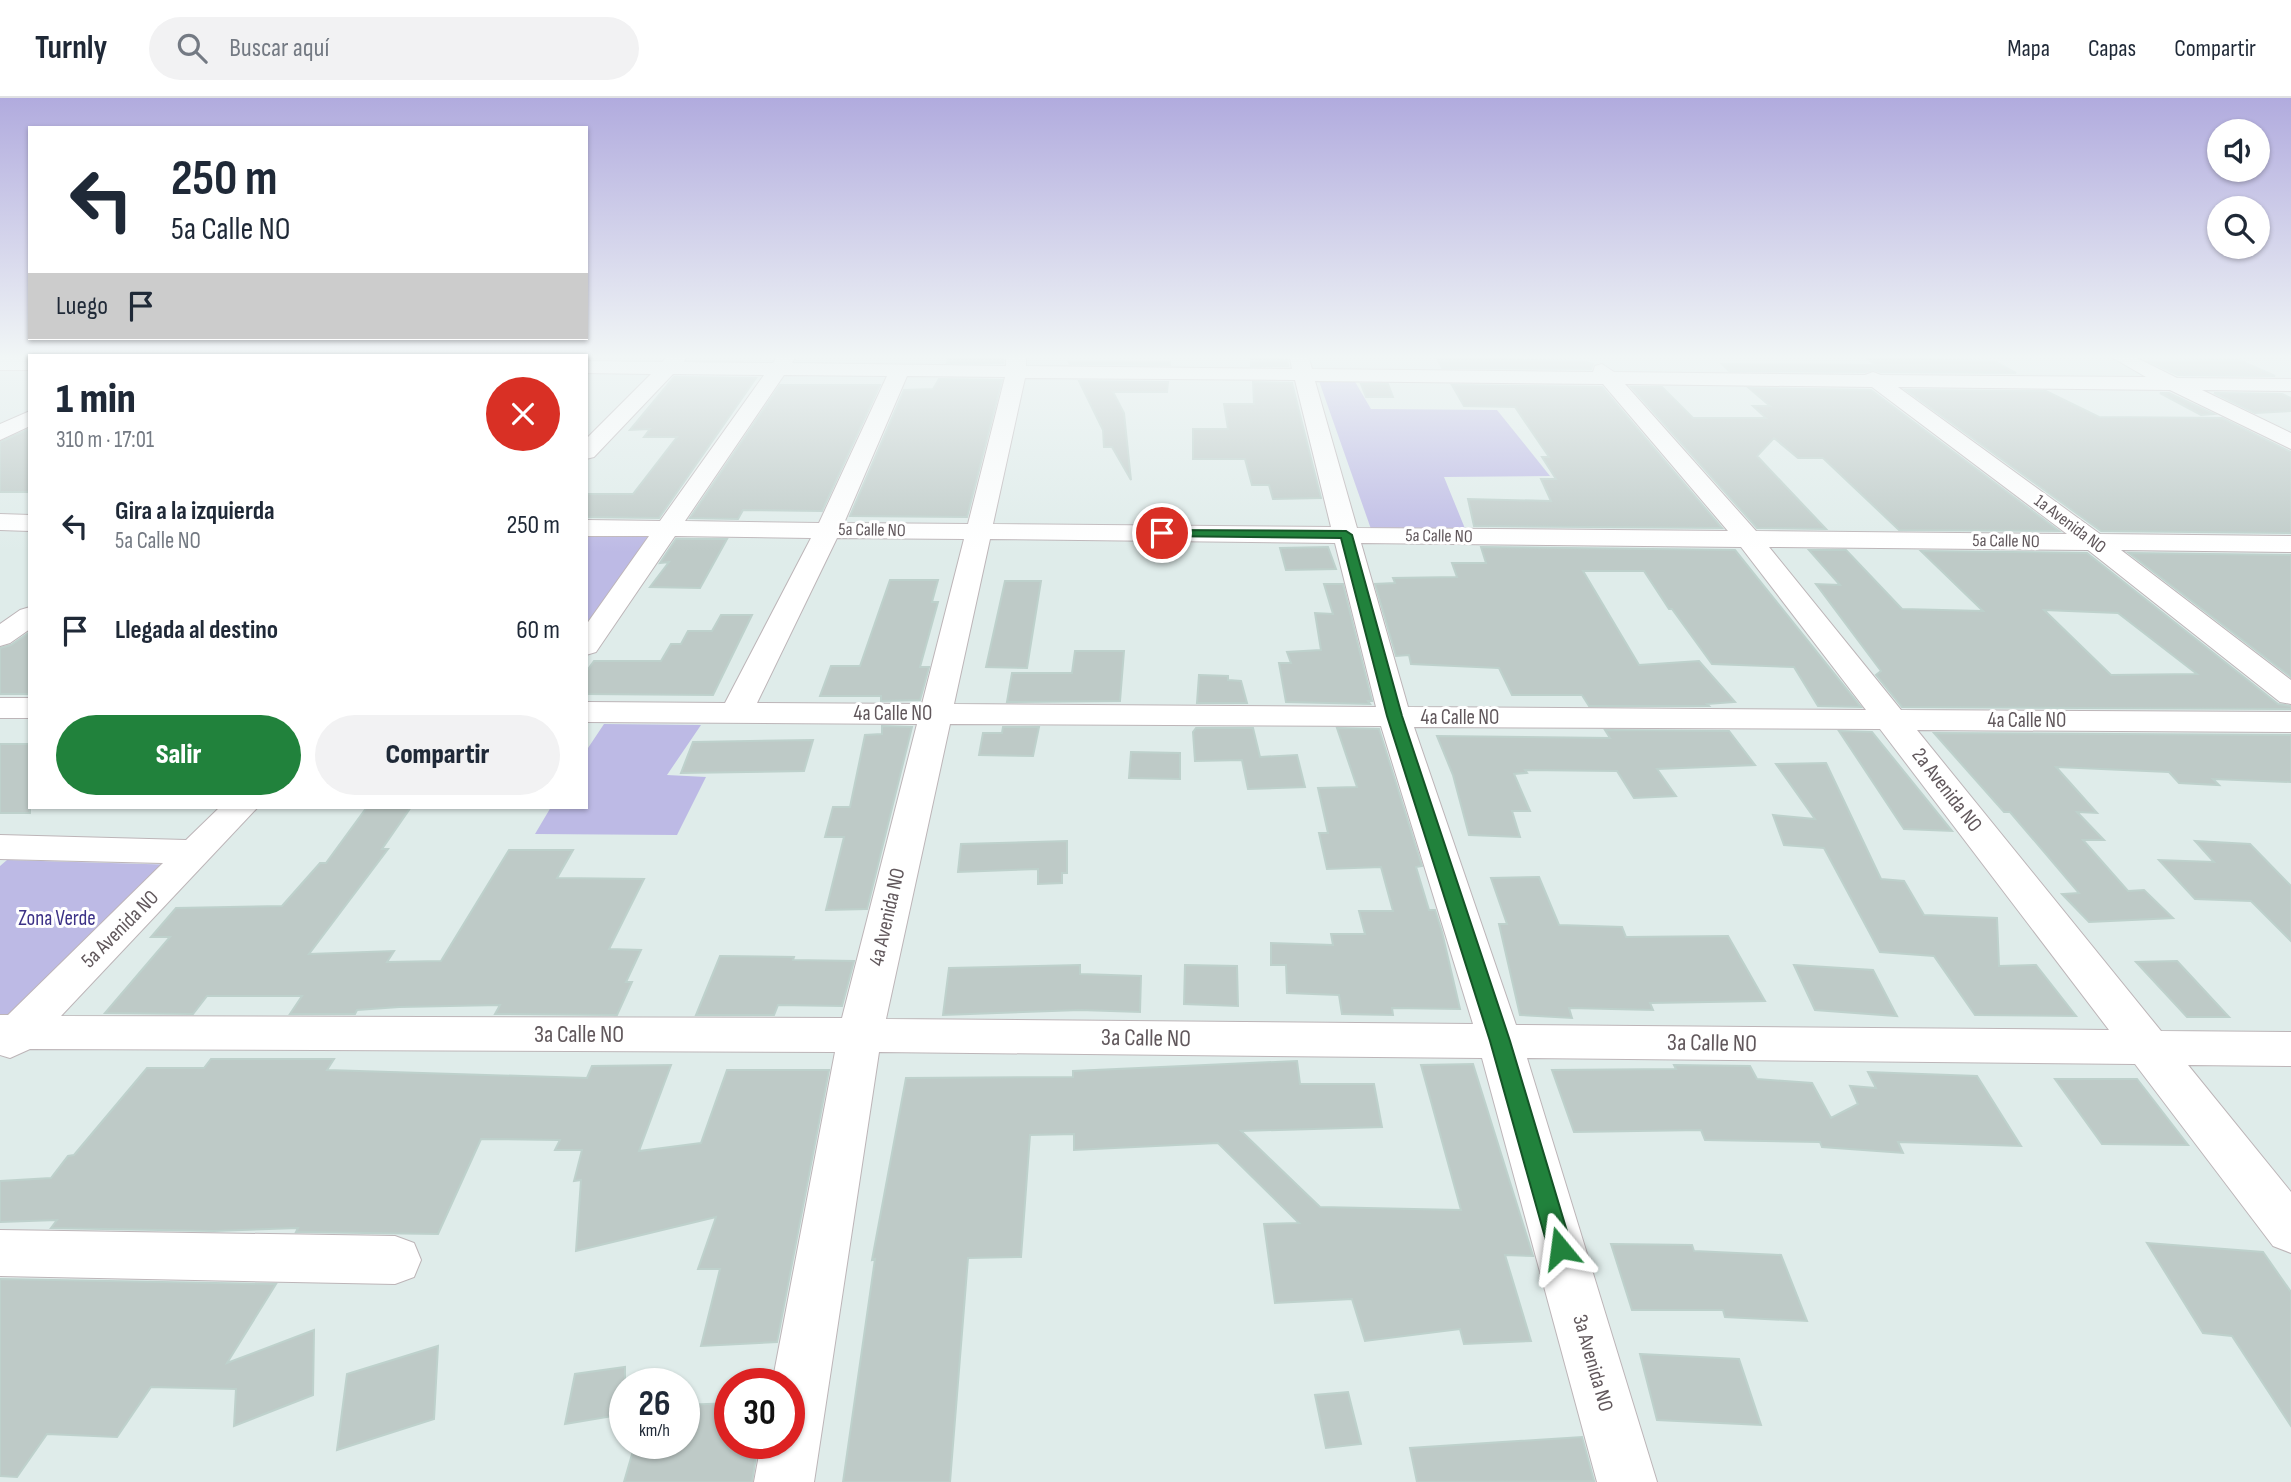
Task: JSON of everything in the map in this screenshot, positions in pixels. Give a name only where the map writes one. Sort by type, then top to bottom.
[{"type":"street","points":[[0,433],[20,423]]},
{"type":"street","points":[[588,450],[615,423]]},
{"type":"street","points":[[588,643],[740,423]]},
{"type":"street","points":[[736,712],[828,530],[876,423]]},
{"type":"street","name":"4a Avenida NO","points":[[784,1482],[860,1035],[1003,423]]},
{"type":"street","name":"3a Avenida NO","points":[[1316,423],[1394,716],[1500,1041],[1628,1482]]},
{"type":"street","name":"2a Avenida NO","points":[[1648,423],[1749,539],[2291,1230]]},
{"type":"street","name":"1a Avenida NO","points":[[1933,423],[2094,542],[2291,695]]},
{"type":"street","points":[[2222,423],[2289,452]]},
{"type":"street","points":[[2238,423],[2289,452]]},
{"type":"street","points":[[0,522],[28,523]]},
{"type":"street","name":"5a Calle NO","points":[[588,528],[2291,544]]},
{"type":"street","points":[[0,533],[28,533]]},
{"type":"street","points":[[0,607],[28,607]]},
{"type":"street","points":[[0,637],[28,618]]},
{"type":"street","points":[[0,708],[28,708]]},
{"type":"street","name":"4a Calle NO","points":[[588,712],[2291,722]]},
{"type":"street","name":"5a Avenida NO","points":[[6,1039],[238,809]]},
{"type":"street","points":[[0,847],[196,852]]},
{"type":"street","name":"3a Calle NO","points":[[6,1039],[860,1035],[2291,1049]]},
{"type":"street","points":[[0,1253],[395,1260]]},
{"type":"green space","points":[[1334,423],[1507,423],[1550,476],[1444,477],[1466,531],[1371,529]]},
{"type":"green space","points":[[588,533],[664,533],[588,627]]},
{"type":"green space","points":[[604,724],[701,725],[667,775],[706,777],[677,835],[535,834],[550,809],[588,809],[588,748]]},
{"type":"green space","name":"Zona Verde","points":[[7,860],[179,865],[36,1021],[0,1020],[0,866]]},
{"type":"building","points":[[636,423],[725,423],[659,518],[588,517],[588,494],[633,494],[677,437],[644,437],[650,429],[630,430]]},
{"type":"building","points":[[755,423],[863,423],[822,511],[743,510],[738,519],[690,518]]},
{"type":"building","points":[[890,423],[991,423],[967,517],[850,516]]},
{"type":"building","points":[[1099,423],[1125,423],[1131,480],[1112,447],[1104,447],[1103,430]]},
{"type":"building","points":[[1227,423],[1302,423],[1321,498],[1273,499],[1269,485],[1252,485],[1245,459],[1193,459],[1193,429],[1228,429]]},
{"type":"building","points":[[1526,423],[1632,423],[1722,528],[1474,526],[1468,499],[1551,501],[1541,479],[1556,479],[1542,457],[1549,457]]},
{"type":"building","points":[[1663,423],[1914,423],[2059,531],[1899,530],[1823,458],[1798,458],[1774,438],[1757,456],[1826,529],[1757,528]]},
{"type":"building","points":[[1951,423],[2231,423],[2291,452],[2291,533],[2101,531]]},
{"type":"building","points":[[28,429],[28,492],[0,492],[0,442]]},
{"type":"building","points":[[676,539],[727,539],[700,588],[650,587],[669,562],[660,563]]},
{"type":"building","points":[[1328,547],[1336,569],[1286,570],[1280,548]]},
{"type":"building","points":[[1481,547],[1735,550],[1861,707],[1818,706],[1794,667],[1712,664],[1672,609],[1669,609],[1644,571],[1583,571],[1639,665],[1699,661],[1735,702],[1707,704],[1709,706],[1589,706],[1582,695],[1512,695],[1499,668],[1411,664],[1409,655],[1396,656],[1375,584],[1395,583],[1393,578],[1457,577],[1452,563],[1486,563]]},
{"type":"building","points":[[1809,550],[1846,550],[1902,609],[1983,611],[1921,551],[2087,553],[2278,704],[2291,706],[2291,709],[1902,707],[1876,675],[1881,671],[1816,584],[1840,585]],"holes":[[[2044,610],[2118,613],[2197,674],[2111,675]]]},
{"type":"building","points":[[2129,553],[2291,555],[2291,677]]},
{"type":"building","points":[[890,580],[938,580],[932,602],[938,602],[920,667],[929,667],[920,700],[881,701],[881,696],[820,696],[831,666],[860,666]]},
{"type":"building","points":[[1005,581],[1041,581],[1027,668],[986,667]]},
{"type":"building","points":[[1324,584],[1343,584],[1372,701],[1368,701],[1370,704],[1286,702],[1279,663],[1291,663],[1287,652],[1321,650],[1315,613],[1333,614]]},
{"type":"building","points":[[721,615],[752,615],[713,695],[588,694],[588,669],[594,661],[661,661],[671,644],[681,644],[688,631],[712,631]]},
{"type":"building","points":[[28,633],[28,694],[0,694],[0,648],[11,645]]},
{"type":"building","points":[[1075,651],[1124,651],[1120,701],[1007,702],[1012,673],[1072,673]]},
{"type":"building","points":[[1199,675],[1228,676],[1228,680],[1241,681],[1247,703],[1197,703]]},
{"type":"building","points":[[882,726],[912,727],[867,909],[826,910],[844,837],[825,837],[833,807],[850,807],[865,735],[882,734]]},
{"type":"building","points":[[1003,727],[1039,727],[1033,756],[979,755],[983,733],[1002,733]]},
{"type":"building","points":[[1196,728],[1253,728],[1260,757],[1297,755],[1305,787],[1248,789],[1242,760],[1195,761],[1193,732]]},
{"type":"building","points":[[1337,728],[1379,729],[1422,866],[1416,867],[1429,910],[1435,910],[1442,932],[1460,1009],[1392,1008],[1393,1015],[1342,1014],[1339,995],[1287,993],[1286,965],[1271,965],[1271,943],[1333,945],[1331,934],[1365,934],[1359,911],[1393,911],[1381,867],[1327,869],[1319,833],[1328,833],[1318,788],[1357,787]]},
{"type":"building","points":[[1605,730],[1729,731],[1755,765],[1657,769],[1676,796],[1634,798],[1617,771],[1525,770],[1527,773],[1514,774],[1530,811],[1512,811],[1520,837],[1469,835],[1453,775],[1437,736],[1610,738]]},
{"type":"building","points":[[1839,731],[1872,732],[1952,831],[1904,829]]},
{"type":"building","points":[[1934,733],[2291,735],[2291,782],[2213,779],[2219,785],[2179,783],[2169,772],[2056,767],[2097,813],[2077,812],[2104,840],[2083,840],[2128,891],[2144,890],[2173,918],[2089,922],[2062,894],[2079,893],[2010,812],[2004,812]]},
{"type":"building","points":[[813,740],[804,771],[681,773],[693,742]]},
{"type":"building","points":[[0,744],[28,744],[30,813],[0,813]]},
{"type":"building","points":[[1131,752],[1180,753],[1180,779],[1129,778]]},
{"type":"building","points":[[1826,763],[1881,879],[1904,881],[1924,915],[1997,918],[1999,966],[2036,965],[2076,1016],[1975,1015],[1934,956],[1880,952],[1824,848],[1784,845],[1773,815],[1815,819],[1776,764]]},
{"type":"building","points":[[366,809],[410,809],[382,849],[388,849],[309,954],[394,951],[387,962],[441,961],[509,850],[573,850],[557,878],[644,879],[609,949],[641,950],[626,982],[632,982],[617,1015],[495,1014],[500,1005],[399,1007],[357,1010],[355,1014],[290,1014],[302,996],[207,996],[193,1014],[105,1013],[170,937],[151,937],[176,908],[282,906],[320,863],[326,863]]},
{"type":"building","points":[[1067,841],[1067,873],[1062,873],[1062,883],[1038,884],[1038,869],[958,872],[961,844]]},
{"type":"building","points":[[2195,841],[2250,844],[2291,886],[2291,941],[2251,901],[2195,899],[2159,860],[2214,862]]},
{"type":"building","points":[[1539,877],[1559,925],[1622,927],[1626,937],[1728,936],[1765,1001],[1650,1003],[1653,1010],[1569,1008],[1572,1018],[1520,1015],[1499,924],[1507,924],[1491,878]]},
{"type":"building","points":[[720,956],[854,961],[842,1006],[778,1005],[774,1015],[696,1015]]},
{"type":"building","points":[[2177,961],[2229,1017],[2187,1017],[2136,962]]},
{"type":"building","points":[[1080,965],[1080,974],[1141,976],[1140,1012],[1080,1010],[943,1015],[949,968]]},
{"type":"building","points":[[1185,965],[1237,966],[1238,1006],[1184,1004]]},
{"type":"building","points":[[1794,965],[1873,970],[1897,1016],[1815,1010]]},
{"type":"building","points":[[211,1059],[334,1059],[327,1070],[587,1078],[592,1066],[671,1065],[639,1151],[701,1143],[727,1070],[829,1070],[777,1342],[701,1346],[720,1269],[698,1269],[716,1217],[576,1251],[581,1180],[574,1181],[582,1150],[555,1150],[560,1140],[481,1139],[438,1234],[296,1232],[298,1228],[214,1231],[51,1228],[57,1220],[0,1222],[0,1181],[51,1178],[68,1156],[74,1155],[147,1068],[204,1068]]},
{"type":"building","points":[[1297,1061],[1300,1084],[1374,1084],[1382,1127],[1241,1131],[1320,1207],[1461,1210],[1421,1065],[1473,1064],[1533,1256],[1505,1255],[1531,1341],[1464,1344],[1460,1329],[1365,1341],[1352,1299],[1275,1303],[1264,1224],[1299,1223],[1218,1143],[1074,1150],[1074,1134],[1030,1135],[1021,1257],[968,1258],[950,1482],[843,1482],[875,1259],[872,1260],[906,1078],[1073,1077],[1073,1071]]},
{"type":"building","points":[[1674,1065],[1750,1066],[1757,1079],[1812,1083],[1831,1118],[1858,1104],[1850,1086],[1876,1088],[1868,1072],[1977,1076],[2021,1146],[1898,1142],[1903,1153],[1822,1147],[1820,1142],[1705,1140],[1701,1130],[1574,1132],[1552,1070],[1676,1069]]},
{"type":"building","points":[[2055,1079],[2137,1079],[2188,1145],[2102,1144]]},
{"type":"building","points":[[2147,1243],[2263,1252],[2291,1292],[2291,1426],[2232,1336],[2203,1333]]},
{"type":"building","points":[[1611,1244],[1692,1245],[1694,1251],[1781,1255],[1807,1321],[1725,1317],[1723,1310],[1632,1310]]},
{"type":"building","points":[[0,1279],[276,1284],[227,1363],[314,1330],[313,1395],[234,1426],[236,1389],[151,1387],[117,1437],[47,1434],[17,1477],[0,1476]]},
{"type":"building","points":[[438,1346],[434,1419],[337,1450],[347,1374]]},
{"type":"building","points":[[1640,1354],[1739,1359],[1761,1425],[1657,1420]]},
{"type":"building","points":[[609,1369],[609,1417],[565,1424],[575,1374]]},
{"type":"building","points":[[1348,1392],[1361,1444],[1326,1448],[1315,1395]]},
{"type":"building","points":[[700,1404],[714,1404],[714,1459],[756,1459],[752,1482],[624,1482],[631,1459],[700,1459]]},
{"type":"building","points":[[1582,1437],[1594,1481],[1417,1482],[1410,1448]]},
{"type":"route","points":[[1162,533],[1346,535],[1394,716],[1500,1041],[1560,1248]]}]
